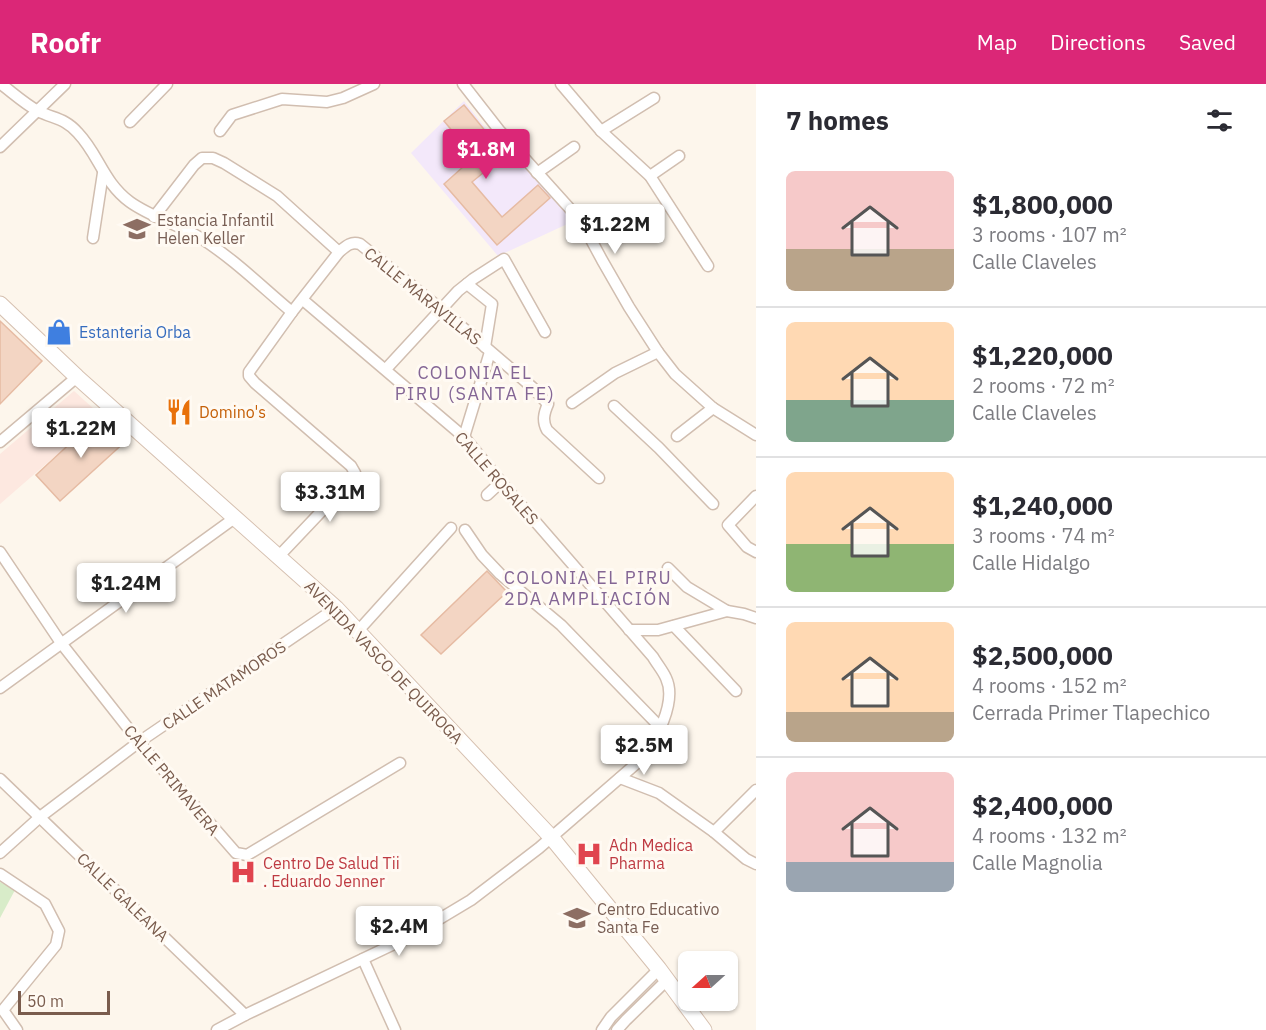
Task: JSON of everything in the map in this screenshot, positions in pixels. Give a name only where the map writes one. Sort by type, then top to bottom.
[{"type":"main road","name":"AVENIDA VASCO DE QUIROGA","points":[[0,304],[77,377],[336,608],[552,838],[705,1030]]},
{"type":"street","points":[[1,84],[38,111],[62,119],[76,131],[88,145],[114,189],[130,202],[154,217],[196,236],[219,250],[292,312]]},
{"type":"street","points":[[0,147],[65,84]]},
{"type":"street","points":[[130,122],[167,84]]},
{"type":"street","points":[[220,131],[232,115],[282,99],[327,102],[343,98],[374,84]]},
{"type":"street","points":[[463,84],[498,130],[581,221],[658,352],[675,374],[713,408],[756,435]]},
{"type":"street","points":[[564,85],[601,131],[650,176],[708,266]]},
{"type":"street","points":[[601,131],[654,98]]},
{"type":"street","points":[[537,173],[574,147]]},
{"type":"street","points":[[650,176],[679,156]]},
{"type":"street","name":"CALLE MARAVILLAS","points":[[154,217],[194,165],[202,159],[213,158],[224,163],[277,196],[339,252],[348,244],[354,242],[360,244],[441,309],[532,387],[548,404],[543,415],[544,426],[599,478]]},
{"type":"street","points":[[93,238],[103,173]]},
{"type":"street","points":[[279,556],[352,479],[355,473],[351,466],[249,376],[251,369],[292,312],[339,252]]},
{"type":"street","points":[[386,369],[458,291],[504,259],[545,332]]},
{"type":"street","points":[[465,437],[488,349],[492,304],[467,284]]},
{"type":"street","name":"CALLE ROSALES","points":[[303,300],[465,437],[501,482],[653,657],[667,680],[669,695],[667,709],[660,727]]},
{"type":"street","points":[[572,403],[615,373],[658,352]]},
{"type":"street","points":[[0,442],[77,377]]},
{"type":"street","points":[[614,406],[659,448],[713,504]]},
{"type":"street","points":[[677,436],[713,408]]},
{"type":"street","points":[[486,495],[501,482]]},
{"type":"street","points":[[756,496],[728,525],[747,547],[756,552]]},
{"type":"street","points":[[0,688],[236,517]]},
{"type":"street","points":[[358,631],[451,528]]},
{"type":"street","points":[[217,1030],[411,936],[471,900],[552,838],[645,756],[654,740],[660,727],[561,625],[500,574],[482,555],[465,530]]},
{"type":"street","name":"CALLE PRIMAVERA","points":[[0,552],[61,643],[139,742],[236,853],[247,855],[400,763]]},
{"type":"street","points":[[668,568],[687,587],[727,610],[756,618]]},
{"type":"street","name":"CALLE MATAMOROS","points":[[0,853],[40,817],[139,742],[336,608]]},
{"type":"street","points":[[629,630],[658,630],[727,610]]},
{"type":"street","points":[[674,626],[736,691]]},
{"type":"street","points":[[620,778],[659,793],[714,832],[746,859],[756,864]]},
{"type":"street","name":"CALLE GALEANA","points":[[0,779],[245,1015]]},
{"type":"street","points":[[714,832],[756,790]]},
{"type":"street","points":[[0,874],[45,904],[59,931],[56,945],[3,1010],[17,1030]]},
{"type":"street","points":[[363,959],[395,1030]]},
{"type":"street","points":[[602,1030],[610,1017],[663,975]]},
{"type":"street","points":[[617,1030],[663,975]]},
{"type":"shaded area","points":[[464,101],[483,125],[576,220],[498,256],[411,153]]},
{"type":"shaded area","points":[[74,391],[106,420],[81,441],[77,437],[0,504],[0,454]]},
{"type":"green space","points":[[0,882],[15,890],[0,918]]},
{"type":"building","points":[[464,105],[505,155],[472,182],[502,217],[538,185],[550,198],[497,245],[444,184],[474,157],[444,121]]},
{"type":"building","points":[[0,321],[42,361],[0,404]]},
{"type":"building","points":[[106,417],[127,440],[60,501],[36,475],[77,437],[81,441]]},
{"type":"building","points":[[487,571],[507,592],[441,654],[421,635]]},
{"type":"place","name":"Estancia Infantil Helen Keller","points":[[137,229]]},
{"type":"place","name":"Estanteria Orba","points":[[59,332]]},
{"type":"place","name":"Domino's","points":[[179,412]]},
{"type":"place","name":"Adn Medica Pharma","points":[[589,854]]},
{"type":"place","name":"Centro De Salud Tii . Eduardo Jenner","points":[[243,872]]},
{"type":"place","name":"Centro Educativo Santa Fe","points":[[577,918]]},
{"type":"district","name":"COLONIA EL PIRU (SANTA FE)","points":[[475,382]]},
{"type":"district","name":"COLONIA EL PIRU 2DA AMPLIACIÓN","points":[[588,587]]}]
